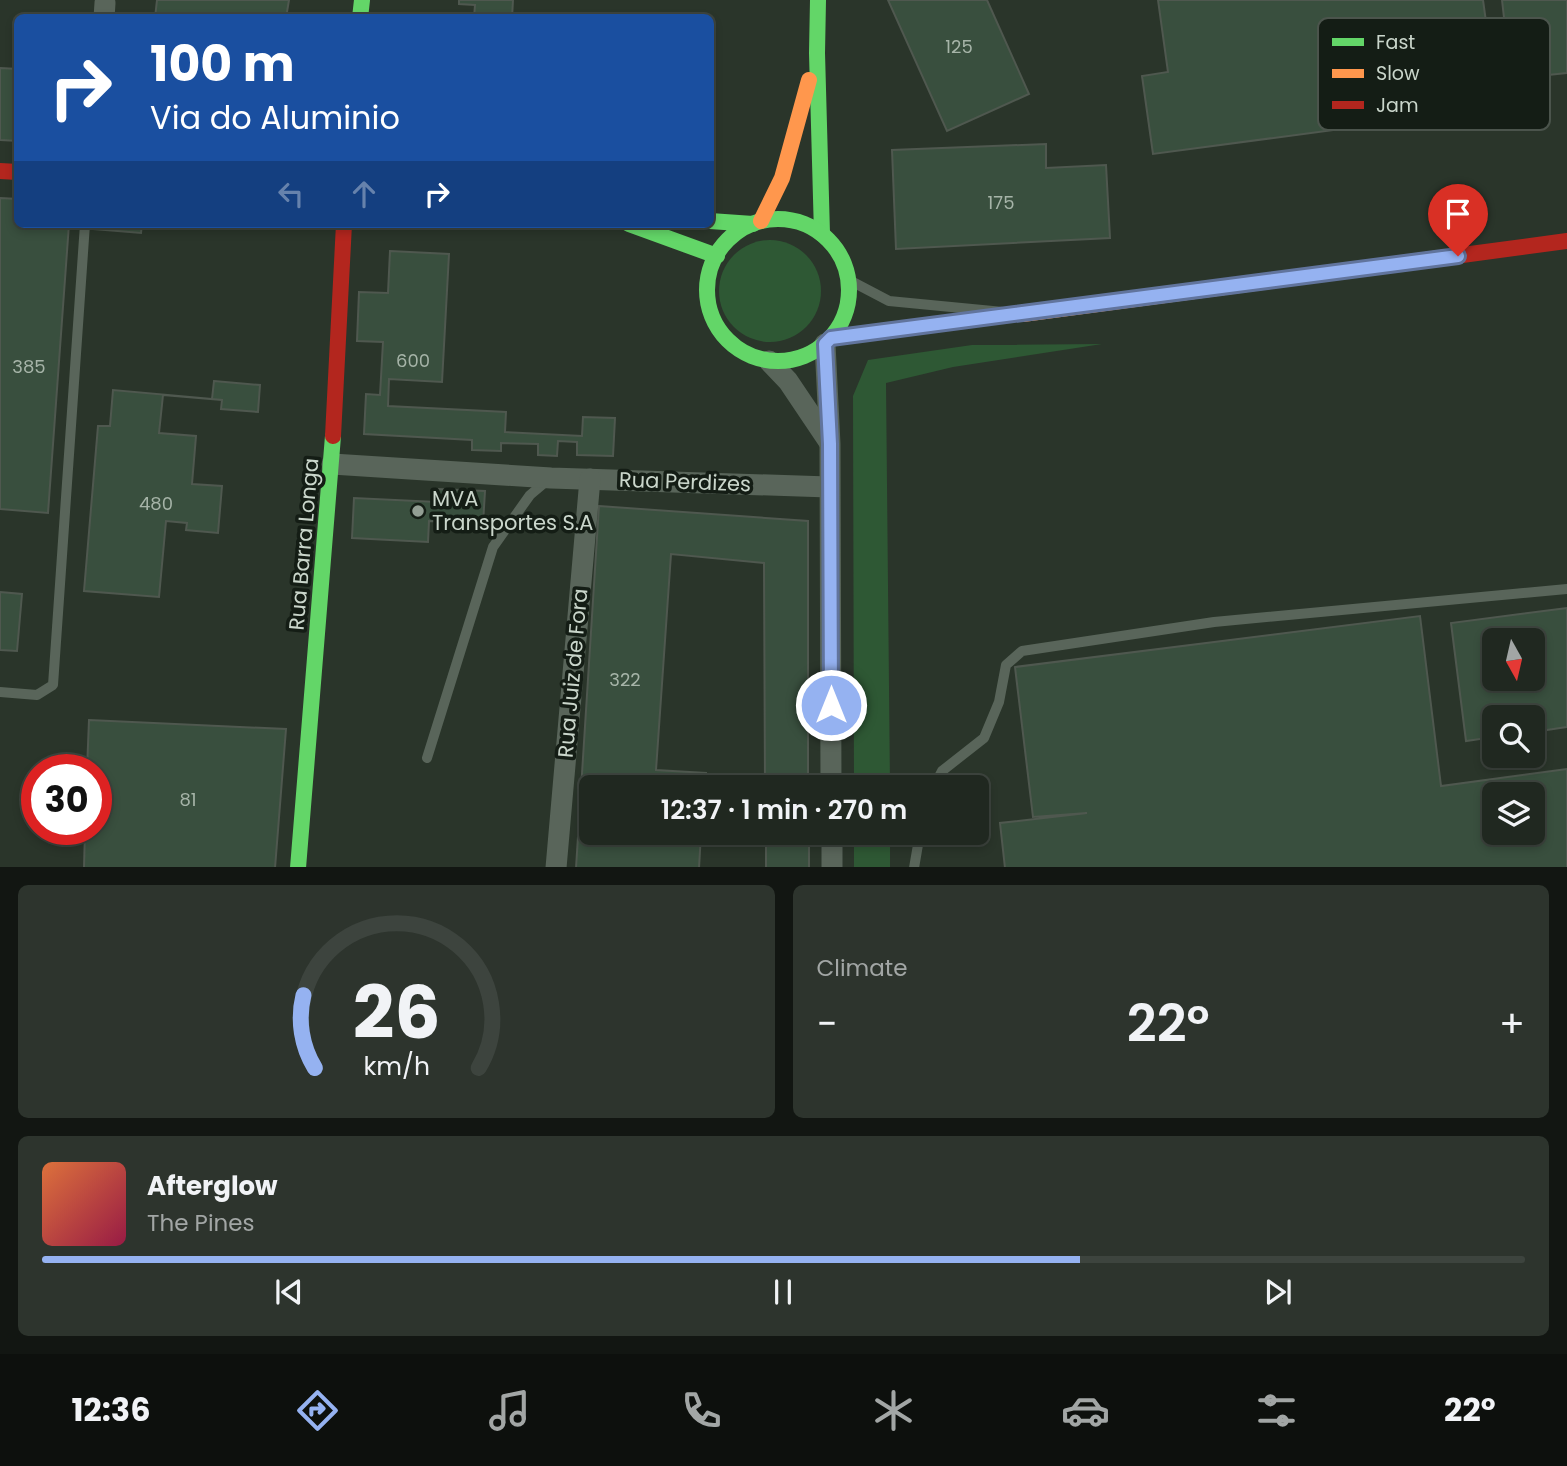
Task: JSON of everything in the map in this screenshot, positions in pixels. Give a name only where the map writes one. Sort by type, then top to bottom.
[{"type":"street","points":[[818,0],[822,234]]},
{"type":"street","points":[[714,221],[757,222],[793,220],[822,234],[835,247],[844,262],[849,279],[849,300],[843,321],[828,341],[808,355],[789,360],[769,361],[749,355],[731,344],[717,328],[709,309],[707,288],[710,267],[720,248],[735,234],[757,222],[782,178],[817,53]]},
{"type":"street","name":"Rua Barra Longa","points":[[298,867],[332,464],[344,228]]},
{"type":"street","points":[[640,228],[717,256]]},
{"type":"street","points":[[1023,314],[1567,241]]},
{"type":"street","points":[[828,341],[831,775]]},
{"type":"street","points":[[769,361],[788,381],[830,444]]},
{"type":"street","name":"Rua Perdizes","points":[[332,464],[551,478],[829,487]]},
{"type":"street","name":"Rua Juiz de Fora","points":[[556,867],[590,479]]},
{"type":"street","points":[[832,845],[832,867]]},
{"type":"lane","points":[[0,692],[37,695],[53,685],[85,228]]},
{"type":"lane","points":[[849,279],[889,301],[1023,314]]},
{"type":"lane","points":[[828,341],[1023,314]]},
{"type":"lane","points":[[427,758],[493,547],[530,495],[551,478]]},
{"type":"lane","points":[[940,775],[984,737],[999,702],[1006,665],[1022,652],[1214,622],[1567,589]]},
{"type":"lane","points":[[914,867],[918,845]]},
{"type":"green space","points":[[770,240],[799,248],[813,262],[821,291],[813,320],[799,334],[770,342],[741,334],[727,320],[719,291],[727,262],[741,248]]},
{"type":"green space","points":[[1102,344],[953,367],[886,383],[890,775],[854,775],[853,396],[868,360],[972,345]]},
{"type":"green space","points":[[854,845],[890,845],[890,867],[854,867]]},
{"type":"building","points":[[157,0],[289,0],[287,14],[155,14]]},
{"type":"building","points":[[459,0],[513,0],[512,14],[474,14],[475,5],[459,4]]},
{"type":"building","points":[[888,0],[987,0],[1029,94],[947,131]]},
{"type":"building","points":[[1158,0],[1483,0],[1486,18],[1318,18],[1318,130],[1333,130],[1153,154],[1142,76],[1168,72]]},
{"type":"building","points":[[1502,0],[1567,0],[1567,73],[1550,75],[1550,18],[1504,18]]},
{"type":"building","points":[[0,68],[14,69],[14,141],[0,140]]},
{"type":"building","points":[[1046,144],[1046,168],[1106,165],[1110,238],[896,249],[892,150]]},
{"type":"building","points":[[0,198],[14,199],[14,228],[69,228],[48,513],[0,509]]},
{"type":"building","points":[[94,228],[142,228],[141,233]]},
{"type":"building","points":[[390,251],[449,254],[442,382],[389,379],[388,406],[506,412],[505,432],[582,436],[583,417],[615,418],[613,456],[577,455],[577,442],[558,441],[557,456],[538,455],[538,444],[501,443],[501,451],[472,450],[472,440],[364,434],[366,394],[380,395],[383,342],[357,341],[359,292],[388,293]]},
{"type":"building","points":[[214,381],[260,385],[258,412],[221,409],[222,400],[163,395],[159,433],[196,436],[192,484],[222,486],[218,533],[186,530],[187,523],[166,521],[159,597],[84,591],[98,426],[110,426],[113,390],[212,399]]},
{"type":"building","name":"MVA Transportes S.A","points":[[437,489],[485,491],[483,524],[429,521],[428,542],[352,538],[354,498],[437,502]]},
{"type":"building","points":[[599,506],[808,521],[808,775],[765,775],[764,563],[671,554],[656,770],[706,773],[582,775]]},
{"type":"building","points":[[0,592],[22,594],[17,651],[0,650]]},
{"type":"building","points":[[1567,608],[1567,727],[1545,730],[1545,705],[1482,705],[1482,739],[1466,741],[1451,623]]},
{"type":"building","points":[[1420,616],[1441,786],[1567,769],[1567,867],[1005,867],[1000,823],[1087,813],[1033,817],[1015,667]]},
{"type":"building","points":[[89,720],[286,729],[275,867],[84,867],[85,845],[112,845],[112,754],[88,754]]},
{"type":"building","points":[[579,821],[579,845],[700,845],[699,867],[576,867]]},
{"type":"building","points":[[766,845],[809,845],[809,867],[766,867]]},
{"type":"traffic: fast","points":[[360,14],[362,0]]},
{"type":"traffic: fast","points":[[818,0],[822,234]]},
{"type":"traffic: fast","points":[[778,219],[805,225],[828,240],[843,263],[849,290],[843,317],[828,340],[805,355],[778,361],[751,355],[728,340],[713,317],[707,290],[713,263],[728,240],[751,225],[778,219]]},
{"type":"traffic: fast","points":[[714,221],[753,224]]},
{"type":"traffic: fast","points":[[640,228],[717,256]]},
{"type":"traffic: fast","points":[[298,867],[333,436]]},
{"type":"traffic: slow","points":[[761,221],[782,178],[809,80]]},
{"type":"traffic: slow","points":[[1023,314],[1440,258]]},
{"type":"traffic: jam","points":[[0,171],[14,172]]},
{"type":"traffic: jam","points":[[333,436],[344,228]]},
{"type":"traffic: jam","points":[[1440,258],[1567,241]]},
{"type":"place","name":"MVA Transportes S.A","points":[[418,511]]},
{"type":"route","points":[[831,705],[830,444],[825,344],[831,338],[1458,256]]}]
